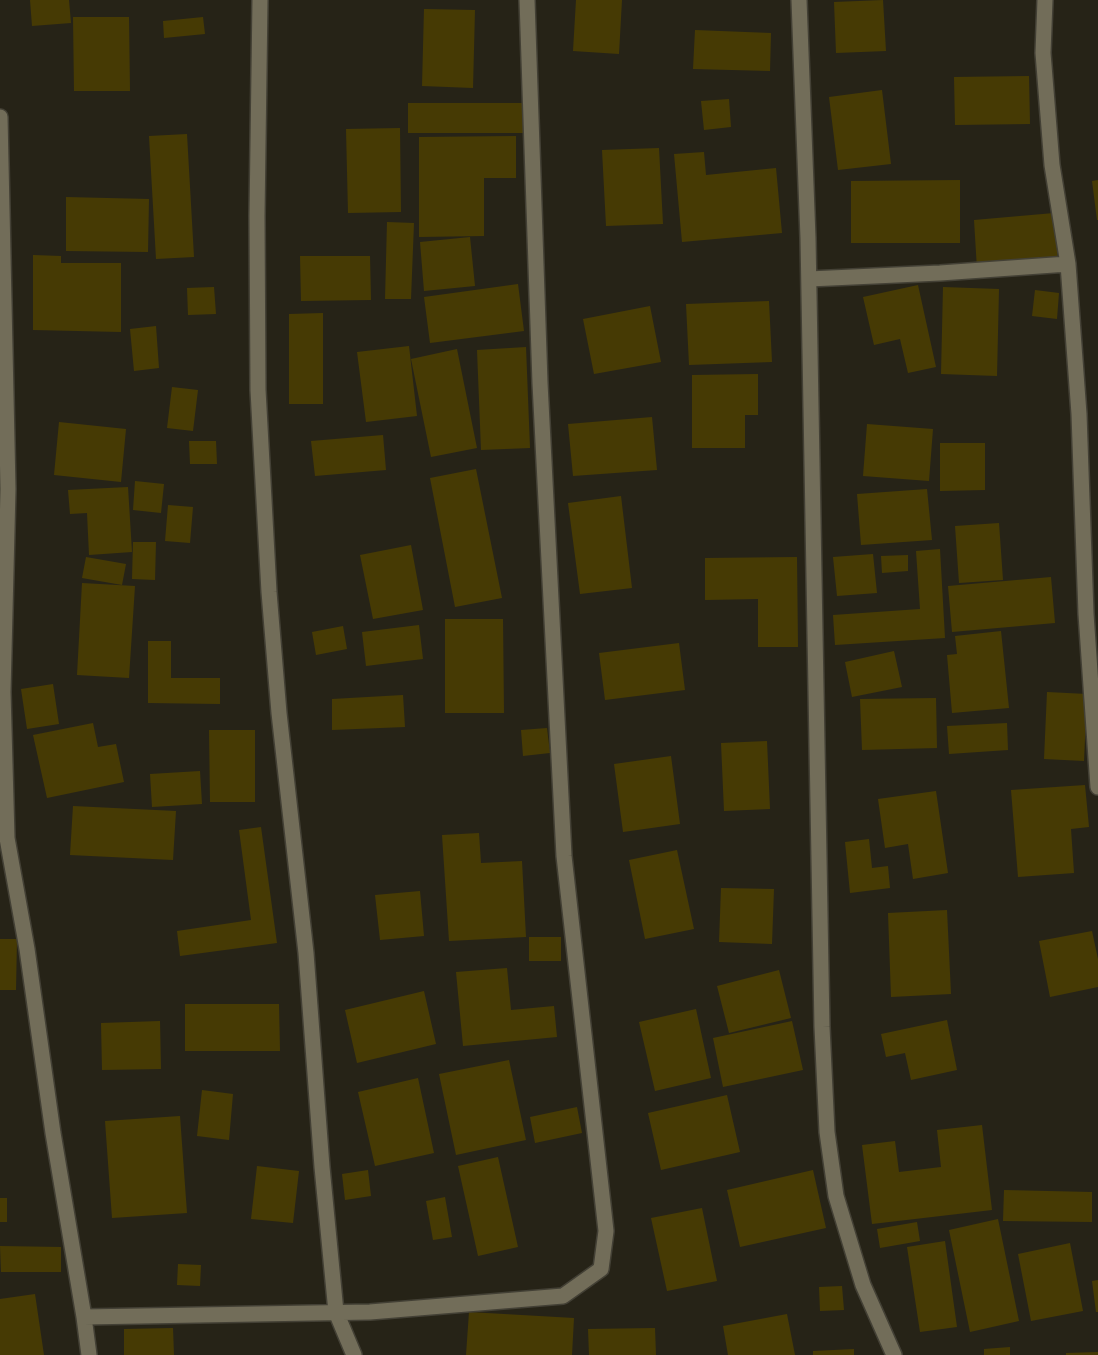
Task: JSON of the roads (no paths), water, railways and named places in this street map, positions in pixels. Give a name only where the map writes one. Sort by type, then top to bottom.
[{"type":"street","points":[[260,0],[257,216],[258,390],[268,580],[279,713],[306,953],[322,1167],[336,1312],[354,1355]]},
{"type":"street","points":[[84,1317],[369,1312],[563,1296],[601,1269],[606,1232],[564,856],[540,383],[527,0]]},
{"type":"street","points":[[799,0],[809,279],[822,1027],[827,1132],[836,1196],[863,1285],[894,1355]]},
{"type":"street","points":[[1045,0],[1043,53],[1052,165],[1068,264],[1079,414],[1086,614],[1098,787]]},
{"type":"street","points":[[0,117],[8,489],[3,692],[7,838],[27,949],[88,1355]]},
{"type":"street","points":[[809,279],[1068,264]]}]
